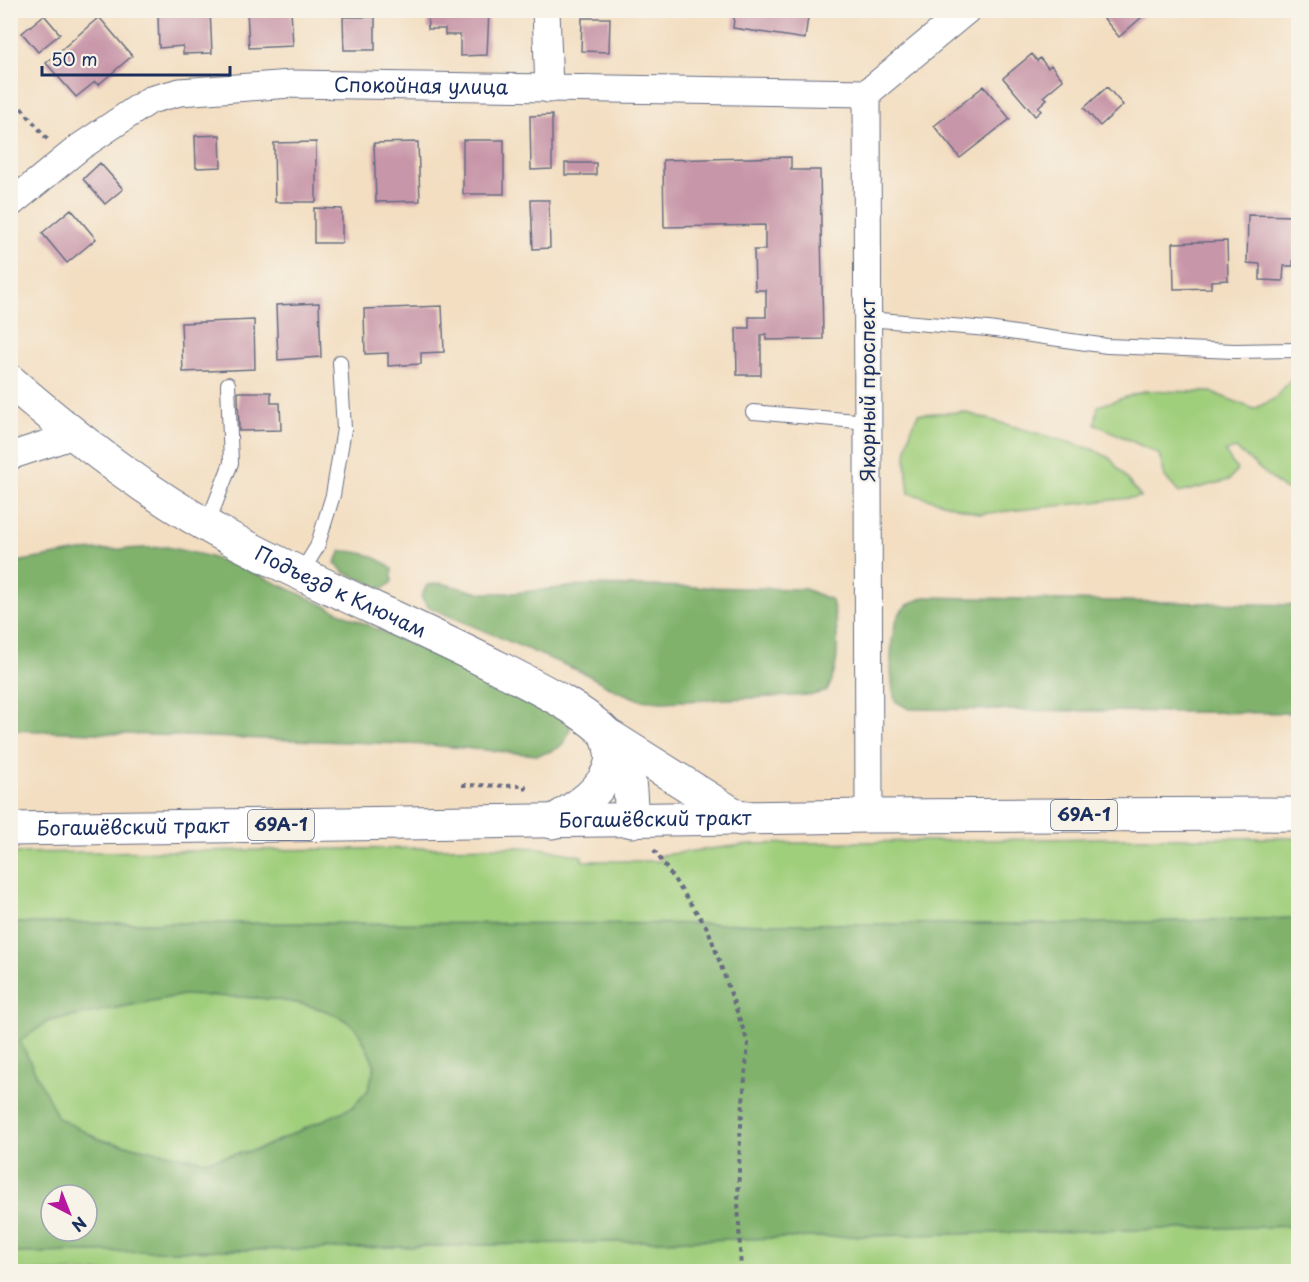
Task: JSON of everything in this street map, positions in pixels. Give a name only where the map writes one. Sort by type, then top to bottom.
[{"type":"main road","name":"Подъезд к Ключам","points":[[10,381],[121,472],[207,525],[239,543],[537,688],[607,735],[626,761],[632,821]]},
{"type":"main road","points":[[607,735],[741,819]]},
{"type":"main road","points":[[552,822],[578,806],[598,788],[611,762],[607,735]]},
{"type":"main road","name":"Богашёвский тракт","points":[[10,829],[869,816],[1299,814]]},
{"type":"street","points":[[546,10],[549,89]]},
{"type":"street","points":[[867,93],[967,10]]},
{"type":"street","name":"Спокойная улица","points":[[10,204],[64,159],[150,100],[180,92],[291,84],[867,93]]},
{"type":"street","name":"Якорный проспект","points":[[867,93],[869,816]]},
{"type":"street","points":[[10,456],[74,435]]},
{"type":"lane","points":[[868,319],[988,329],[1107,346],[1235,351],[1299,350]]},
{"type":"lane","points":[[301,573],[317,548],[333,495],[344,429],[340,362]]},
{"type":"lane","points":[[207,525],[231,463],[228,384]]},
{"type":"lane","points":[[753,412],[868,422]]},
{"type":"path","points":[[10,94],[64,159]]},
{"type":"path","points":[[462,785],[525,786],[525,798]]},
{"type":"path","points":[[656,850],[708,929],[748,1043],[740,1137],[738,1202],[741,1272]]},
{"type":"green space","points":[[1298,372],[1298,491],[1284,489],[1236,449],[1225,452],[1237,470],[1229,480],[1179,493],[1165,477],[1159,454],[1095,424],[1098,406],[1144,391],[1211,392],[1254,409],[1274,399]]},
{"type":"green space","points":[[963,412],[1092,449],[1110,458],[1141,497],[980,514],[909,493],[906,453],[913,424],[918,414]]},
{"type":"green space","points":[[167,547],[207,556],[252,572],[542,705],[571,725],[567,738],[556,749],[537,755],[431,745],[11,730],[11,563],[80,551]]},
{"type":"green space","points":[[341,551],[362,553],[380,560],[392,569],[392,582],[383,589],[344,572],[335,563]]},
{"type":"green space","points":[[441,583],[480,593],[514,593],[587,585],[805,589],[832,600],[837,634],[835,669],[827,691],[812,695],[662,702],[640,700],[615,690],[586,674],[428,607],[421,597],[427,585]]},
{"type":"green space","points":[[925,597],[1298,605],[1298,713],[909,709],[895,701],[891,666],[892,639],[895,626],[904,608]]},
{"type":"green space","points":[[1100,838],[1298,838],[1298,918],[1065,924],[11,923],[10,853],[520,847],[540,848],[582,856],[582,861],[660,861],[662,855],[750,844]]},
{"type":"green space","points":[[1298,918],[1298,1226],[307,1249],[11,1253],[11,923],[1065,924]],"holes":[[[183,995],[248,997],[295,1003],[337,1016],[357,1030],[375,1066],[368,1090],[353,1107],[259,1149],[204,1161],[101,1140],[58,1118],[20,1041],[49,1021]]]},
{"type":"green space","points":[[183,995],[272,999],[317,1008],[337,1016],[357,1030],[375,1066],[368,1090],[353,1107],[259,1149],[204,1161],[101,1140],[58,1118],[19,1041],[49,1021]]},
{"type":"green space","points":[[1298,1226],[1298,1272],[11,1272],[10,1253],[307,1249]]},
{"type":"building","points":[[182,10],[210,10],[212,53],[183,54],[183,46],[159,48],[158,14],[182,13]]},
{"type":"building","points":[[247,10],[291,10],[293,46],[249,48]]},
{"type":"building","points":[[427,10],[489,10],[487,55],[460,56],[460,35],[445,35],[445,29],[428,29]]},
{"type":"building","points":[[735,10],[809,10],[805,39],[733,28]]},
{"type":"building","points":[[1097,10],[1150,10],[1119,37]]},
{"type":"building","points":[[44,15],[60,34],[38,52],[22,33]]},
{"type":"building","points":[[99,17],[132,56],[98,85],[95,82],[76,97],[46,63]]},
{"type":"building","points":[[343,17],[375,17],[375,50],[344,50]]},
{"type":"building","points":[[582,18],[610,18],[609,52],[581,51]]},
{"type":"building","points":[[1032,54],[1037,61],[1040,58],[1048,68],[1051,65],[1063,80],[1044,96],[1047,99],[1038,107],[1041,111],[1035,116],[1003,78]]},
{"type":"building","points":[[984,86],[1010,119],[960,158],[934,126]]},
{"type":"building","points":[[1107,87],[1123,105],[1100,126],[1084,108]]},
{"type":"building","points":[[552,115],[552,169],[531,170],[530,116]]},
{"type":"building","points":[[220,135],[221,167],[196,168],[195,136]]},
{"type":"building","points":[[463,140],[504,140],[504,194],[463,194]]},
{"type":"building","points":[[316,142],[316,202],[275,202],[274,143]]},
{"type":"building","points":[[418,142],[420,201],[376,202],[374,143]]},
{"type":"building","points":[[791,157],[791,170],[820,170],[823,339],[766,340],[766,334],[761,335],[761,375],[737,375],[736,328],[749,328],[749,317],[766,317],[766,290],[755,290],[754,250],[765,250],[765,225],[664,227],[663,160]]},
{"type":"building","points":[[100,163],[123,189],[105,204],[83,179]]},
{"type":"building","points":[[565,163],[596,163],[596,175],[565,175]]},
{"type":"building","points":[[531,200],[549,200],[550,248],[533,249]]},
{"type":"building","points":[[314,208],[342,209],[342,243],[314,243]]},
{"type":"building","points":[[71,209],[96,239],[67,263],[42,233]]},
{"type":"building","points":[[1248,215],[1295,216],[1293,266],[1284,266],[1283,281],[1260,280],[1260,264],[1247,263]]},
{"type":"building","points":[[1227,241],[1228,280],[1211,281],[1211,288],[1174,289],[1173,243]]},
{"type":"building","points":[[319,303],[321,357],[278,360],[276,305]]},
{"type":"building","points":[[442,306],[444,352],[421,353],[421,364],[388,366],[388,353],[365,354],[364,309]]},
{"type":"building","points":[[254,320],[255,369],[183,372],[181,323]]},
{"type":"building","points":[[238,392],[271,392],[271,403],[280,403],[281,430],[239,431]]}]
